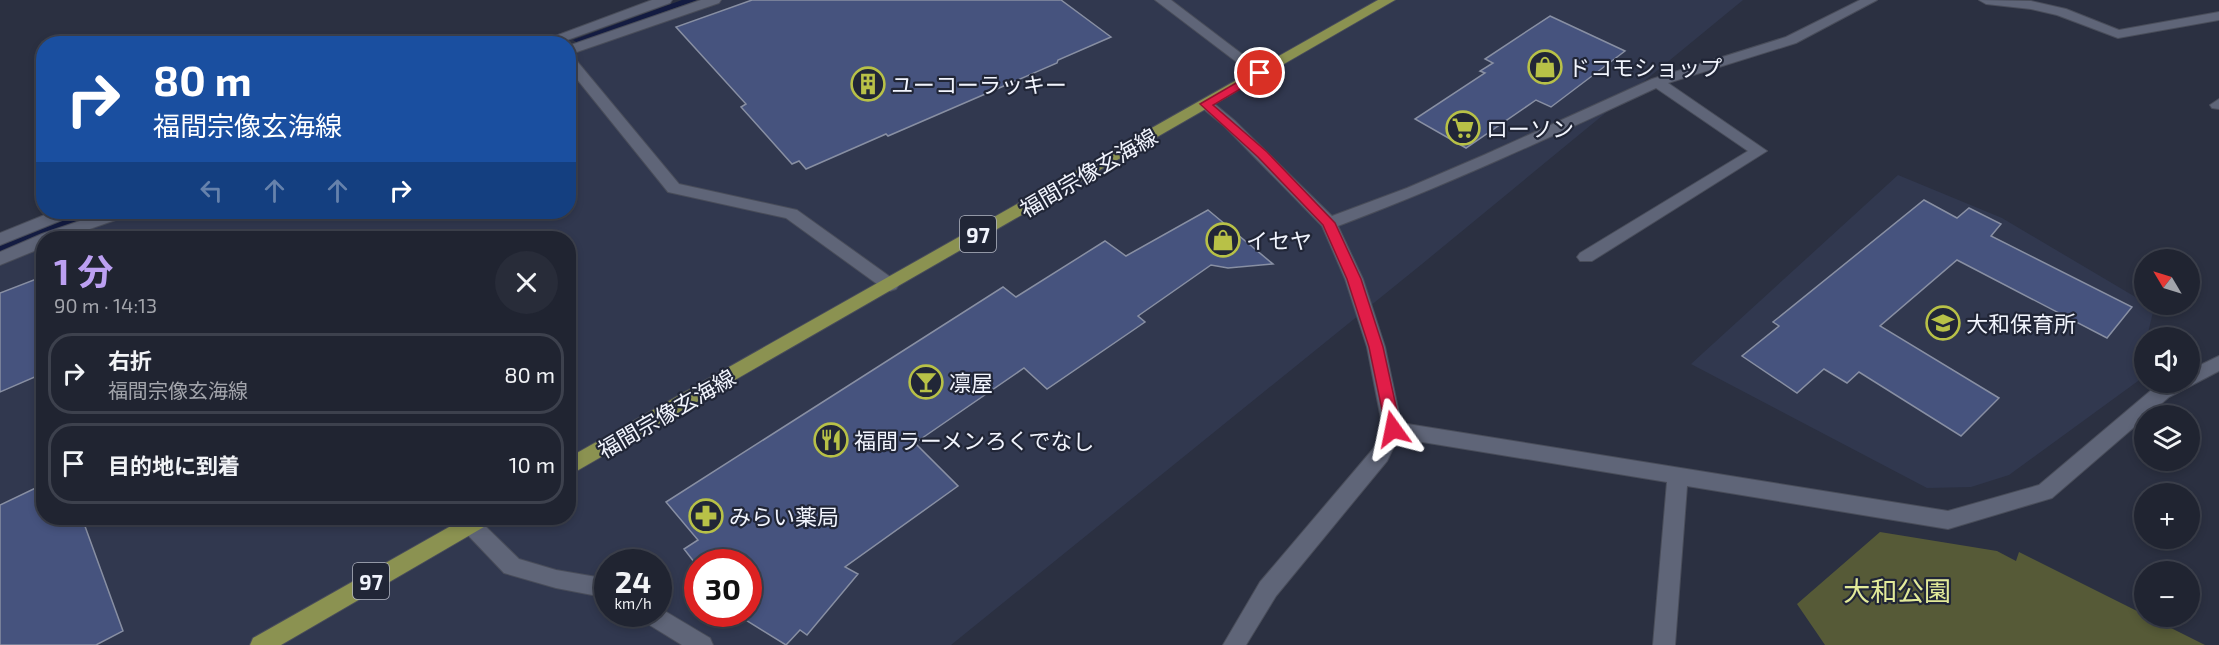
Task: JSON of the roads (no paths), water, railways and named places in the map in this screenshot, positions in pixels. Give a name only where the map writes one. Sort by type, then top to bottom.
[{"type":"main road","name":"福間宗像玄海線","points":[[576,463],[1388,0]]},
{"type":"main road","name":"97","points":[[261,645],[469,525]]},
{"type":"street","points":[[567,36],[665,0]]},
{"type":"street","points":[[576,48],[714,0]]},
{"type":"street","points":[[1162,0],[1260,73]]},
{"type":"street","points":[[1329,223],[1413,192],[1490,159],[1657,82],[1791,40],[1870,0]]},
{"type":"street","points":[[1986,0],[2031,5],[2061,12],[2118,34],[2219,16]]},
{"type":"street","points":[[576,68],[674,188],[791,214],[890,285]]},
{"type":"street","points":[[1586,257],[1759,151],[1657,82]]},
{"type":"street","points":[[1206,104],[1229,123],[1329,223],[1354,279],[1376,347],[1393,429],[1380,455],[1268,589],[1234,645]]},
{"type":"street","points":[[0,239],[49,219]]},
{"type":"street","points":[[68,231],[102,219]]},
{"type":"street","points":[[0,259],[36,243]]},
{"type":"street","points":[[2200,373],[2219,363]]},
{"type":"street","points":[[1393,429],[1948,520],[2045,492],[2161,393]]},
{"type":"street","points":[[1664,645],[1678,475]]},
{"type":"street","points":[[479,525],[512,566],[556,579],[594,586]]},
{"type":"street","points":[[672,627],[702,645]]},
{"type":"waterway","points":[[578,40],[692,0]]},
{"type":"waterway","points":[[45,231],[77,219]]},
{"type":"waterway","points":[[0,248],[36,234]]},
{"type":"place","name":"ドコモショップ","points":[[1545,67]]},
{"type":"place","name":"ユーコーラッキー","points":[[868,84]]},
{"type":"place","name":"ローソン","points":[[1463,128]]},
{"type":"place","name":"イセヤ","points":[[1223,240]]},
{"type":"place","name":"大和保育所","points":[[1943,323]]},
{"type":"place","name":"凛屋","points":[[926,382]]},
{"type":"place","name":"福間ラーメンろくでなし","points":[[831,440]]},
{"type":"place","name":"みらい薬局","points":[[706,516]]},
{"type":"park label","name":"大和公園","points":[[1897,590]]}]
